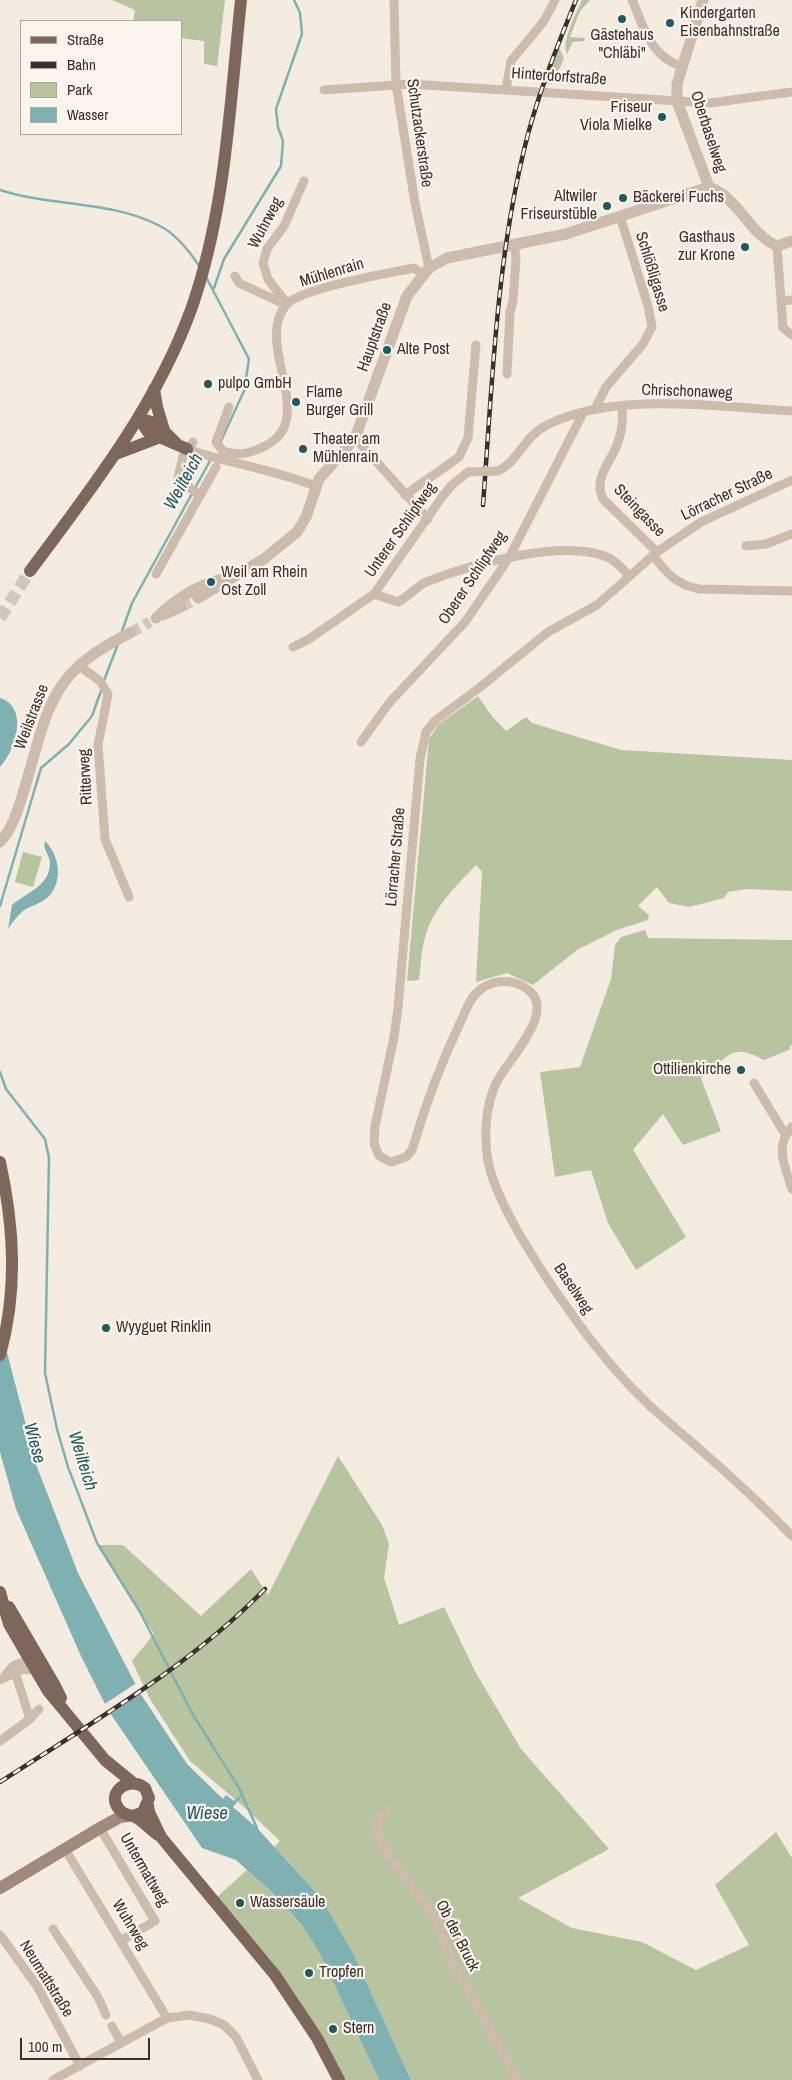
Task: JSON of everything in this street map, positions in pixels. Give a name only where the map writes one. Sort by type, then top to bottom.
[{"type":"main road","points":[[30,571],[116,454],[139,418],[184,327],[205,264],[220,186],[241,0]]},
{"type":"main road","points":[[154,389],[161,434]]},
{"type":"main road","points":[[139,418],[143,426],[186,445]]},
{"type":"main road","points":[[116,454],[161,434]]},
{"type":"main road","points":[[0,1162],[11,1228],[12,1281],[0,1355]]},
{"type":"main road","points":[[0,1592],[36,1665],[54,1684],[63,1706],[105,1760],[132,1782],[145,1788],[149,1798],[148,1812],[161,1837],[275,1975],[317,2038],[339,2080]]},
{"type":"main road","points":[[105,1760],[116,1785],[116,1797],[120,1811],[131,1816],[161,1837]]},
{"type":"main road","points":[[100,1828],[123,1785],[132,1782]]},
{"type":"main road","points":[[0,1888],[120,1817],[143,1812],[148,1805]]},
{"type":"street","name":"Schutzackerstraße","points":[[394,0],[396,84],[425,271]]},
{"type":"street","points":[[506,89],[511,61],[544,21],[555,0]]},
{"type":"street","points":[[632,0],[651,43],[666,61],[681,66]]},
{"type":"street","name":"Oberbaselweg","points":[[703,0],[681,66],[677,84],[677,101],[708,187]]},
{"type":"street","name":"Hinterdorfstraße","points":[[324,90],[396,84],[710,102],[792,92]]},
{"type":"street","name":"Wuhrweg","points":[[286,304],[268,279],[263,263],[267,249],[284,226],[304,181]]},
{"type":"street","points":[[708,187],[725,196],[767,240],[777,246],[792,242]]},
{"type":"street","name":"Hauptstraße","points":[[198,598],[277,550],[297,532],[306,517],[315,486],[326,469],[355,438],[407,296],[425,271],[447,258],[566,234],[708,187]]},
{"type":"street","name":"Schlößligasse","points":[[594,409],[606,387],[642,344],[652,327],[648,306],[620,216]]},
{"type":"street","points":[[507,374],[510,312],[513,301],[516,258],[514,245]]},
{"type":"street","points":[[777,246],[783,328],[792,335]]},
{"type":"street","name":"Mühlenrain","points":[[230,407],[216,442],[222,451],[240,455],[248,454],[275,442],[282,434],[286,417],[286,391],[276,336],[278,324],[286,304],[313,291],[376,275],[414,268],[425,271]]},
{"type":"street","points":[[235,276],[239,284],[286,304]]},
{"type":"street","points":[[781,301],[792,300]]},
{"type":"street","points":[[405,494],[459,458],[468,438],[476,345]]},
{"type":"street","name":"Chrischonaweg","points":[[583,413],[594,409],[652,404],[792,411]]},
{"type":"street","name":"Steingasse","points":[[622,406],[623,415],[618,443],[600,480],[600,492],[603,499],[655,554],[665,572],[685,586],[792,591]]},
{"type":"street","name":"Unterer Schlipfweg","points":[[293,647],[309,639],[374,594],[452,485],[468,472],[498,471],[511,466],[522,445],[544,426],[561,418],[583,413]]},
{"type":"street","name":"Oberer Schlipfweg","points":[[361,742],[389,703],[465,622],[509,558],[583,413]]},
{"type":"street","points":[[355,438],[428,519]]},
{"type":"street","points":[[200,496],[178,478],[186,445],[213,461],[279,472],[315,486]]},
{"type":"street","points":[[156,574],[200,496],[213,461]]},
{"type":"street","name":"Lörracher Straße","points":[[533,996],[522,985],[512,982],[491,983],[481,989],[472,999],[438,1073],[412,1150],[399,1161],[391,1162],[379,1156],[374,1143],[375,1126],[394,1037],[398,1007],[420,759],[426,732],[436,720],[548,632],[597,605],[655,554],[700,522],[792,480]]},
{"type":"street","points":[[746,546],[766,544],[792,534]]},
{"type":"street","points":[[374,594],[398,602],[424,583],[487,563],[566,550],[583,551],[610,559],[629,576]]},
{"type":"street","name":"Hauptstraße","points":[[181,607],[153,620],[177,599],[208,583],[231,578]]},
{"type":"street","name":"Weilstrasse","points":[[0,842],[14,818],[52,701],[63,682],[78,665],[123,637]]},
{"type":"street","name":"Ritterweg","points":[[78,665],[102,685],[108,694],[98,745],[105,838],[129,897]]},
{"type":"street","name":"Baselweg","points":[[533,996],[538,1007],[536,1017],[530,1031],[496,1082],[486,1119],[486,1136],[492,1178],[503,1204],[515,1228],[578,1325],[603,1356],[651,1407],[756,1499],[792,1536]]},
{"type":"street","points":[[754,1083],[789,1130],[782,1141],[782,1155],[792,1188]]},
{"type":"street","points":[[1,1679],[36,1665]]},
{"type":"street","points":[[1,1679],[13,1666],[36,1665]]},
{"type":"street","points":[[15,1672],[30,1719]]},
{"type":"street","points":[[0,1741],[30,1719],[39,1709]]},
{"type":"street","name":"Ob der Bruck","points":[[386,1809],[376,1822],[378,1836],[387,1853],[439,1924],[450,1958],[518,2080]]},
{"type":"street","name":"Untermattweg","points":[[100,1828],[155,1921],[122,1940]]},
{"type":"street","name":"Wuhrweg","points":[[65,1849],[122,1940],[167,2018]]},
{"type":"street","points":[[53,1929],[98,1998],[106,2015]]},
{"type":"street","name":"Neumattstraße","points":[[0,1935],[37,1986],[80,2066]]},
{"type":"street","points":[[53,2080],[167,2018],[189,2015],[210,2019],[224,2025],[236,2038],[258,2080]]},
{"type":"street","points":[[112,2026],[121,2043]]},
{"type":"green space","points":[[112,0],[225,0],[217,66],[204,64],[204,41],[182,38],[182,20],[133,20],[135,11]]},
{"type":"green space","points":[[582,0],[590,0],[580,11],[570,37],[585,38],[584,41],[573,42],[567,54],[566,42]]},
{"type":"green space","points":[[559,47],[564,59],[552,84],[545,83]]},
{"type":"green space","points":[[478,696],[492,716],[506,731],[526,717],[532,723],[621,750],[792,760],[792,891],[747,889],[728,892],[724,898],[689,907],[669,903],[657,887],[638,906],[649,915],[648,920],[617,930],[577,950],[533,985],[507,973],[476,982],[482,872],[476,865],[439,907],[429,926],[424,942],[419,980],[407,981],[429,739],[439,724]]},
{"type":"green space","points":[[23,852],[42,857],[33,887],[15,882]]},
{"type":"green space","points":[[645,930],[648,938],[792,940],[792,1045],[789,1046],[791,1049],[764,1060],[743,1052],[729,1055],[701,1078],[721,1131],[683,1145],[663,1114],[633,1150],[686,1237],[636,1270],[608,1223],[591,1170],[555,1177],[540,1072],[580,1067],[611,979],[615,945],[621,937]]},
{"type":"green space","points":[[338,1456],[382,1525],[389,1544],[384,1578],[399,1625],[444,1607],[476,1673],[521,1749],[609,1849],[518,1898],[572,1928],[642,1942],[696,1970],[749,1945],[715,1885],[776,1832],[792,1858],[792,2080],[411,2080],[352,1951],[321,1898],[274,1847],[280,1841],[190,1761],[150,1699],[132,1661],[154,1634],[97,1545],[123,1545],[201,1616],[251,1569],[268,1595]]},
{"type":"green space","points":[[247,1870],[278,1898],[302,1925],[319,1952],[379,2080],[345,2080],[299,2000],[274,1964],[217,1897]]},
{"type":"water","points":[[0,698],[9,703],[14,710],[17,719],[17,730],[11,750],[0,767]]},
{"type":"water","points":[[45,841],[50,846],[56,859],[58,866],[57,881],[50,895],[23,911],[8,929],[12,905],[42,883],[49,871],[50,860],[44,844]]},
{"type":"water","name":"Wiese","points":[[0,1326],[37,1467],[78,1573],[140,1693],[187,1764],[223,1799],[226,1795],[234,1801],[242,1794],[233,1807],[257,1828],[321,1898],[352,1951],[411,2080],[379,2080],[319,1952],[302,1925],[278,1898],[236,1860],[202,1848],[108,1710],[81,1656],[16,1509],[0,1452]]},
{"type":"pier","points":[[138,1682],[143,1692],[109,1715],[103,1705]]},
{"type":"waterway","points":[[214,288],[224,259],[281,166],[283,141],[278,127],[276,109],[302,34],[300,13],[294,0]]},
{"type":"waterway","name":"Weilteich","points":[[0,190],[40,199],[101,208],[141,218],[166,229],[187,250],[200,267]]},
{"type":"waterway","name":"Weilteich","points":[[205,275],[249,359],[244,391],[220,443]]},
{"type":"waterway","name":"Weilteich","points":[[121,634],[132,603],[211,459]]},
{"type":"waterway","name":"Weilteich","points":[[103,683],[118,644]]},
{"type":"waterway","name":"Weilteich","points":[[0,906],[41,768],[69,744],[92,716],[102,688]]},
{"type":"waterway","name":"Weilteich","points":[[0,1072],[6,1089],[45,1139],[49,1158],[45,1373],[57,1429],[68,1467],[97,1543],[140,1612],[192,1713],[239,1788],[257,1828]]},
{"type":"tunnel","points":[[0,618],[30,571]]},
{"type":"tunnel","points":[[181,607],[198,598]]},
{"type":"tunnel","points":[[130,633],[150,622]]},
{"type":"railway","points":[[483,505],[496,327],[507,238],[515,193],[524,150],[540,93],[576,0]]},
{"type":"railway","points":[[0,1782],[104,1716],[172,1669],[236,1617],[265,1589]]},
{"type":"place","name":"Gästehaus \"Chläbi\"","points":[[622,19]]},
{"type":"place","name":"Kindergarten Eisenbahnstraße","points":[[670,23]]},
{"type":"place","name":"Friseur Viola Mielke","points":[[662,117]]},
{"type":"place","name":"Bäckerei Fuchs","points":[[623,198]]},
{"type":"place","name":"Altwiler Friseurstüble","points":[[607,206]]},
{"type":"place","name":"Gasthaus zur Krone","points":[[745,247]]},
{"type":"place","name":"Alte Post","points":[[387,350]]},
{"type":"place","name":"pulpo GmbH","points":[[208,384]]},
{"type":"place","name":"Flame Burger Grill","points":[[296,402]]},
{"type":"place","name":"Theater am Mühlenrain","points":[[303,449]]},
{"type":"place","name":"Weil am Rhein Ost Zoll","points":[[211,582]]},
{"type":"place","name":"Ottilienkirche","points":[[741,1070]]},
{"type":"place","name":"Wyyguet Rinklin","points":[[106,1328]]},
{"type":"place","name":"Wassersäule","points":[[240,1903]]},
{"type":"place","name":"Tropfen","points":[[309,1973]]},
{"type":"place","name":"Stern","points":[[333,2029]]}]
